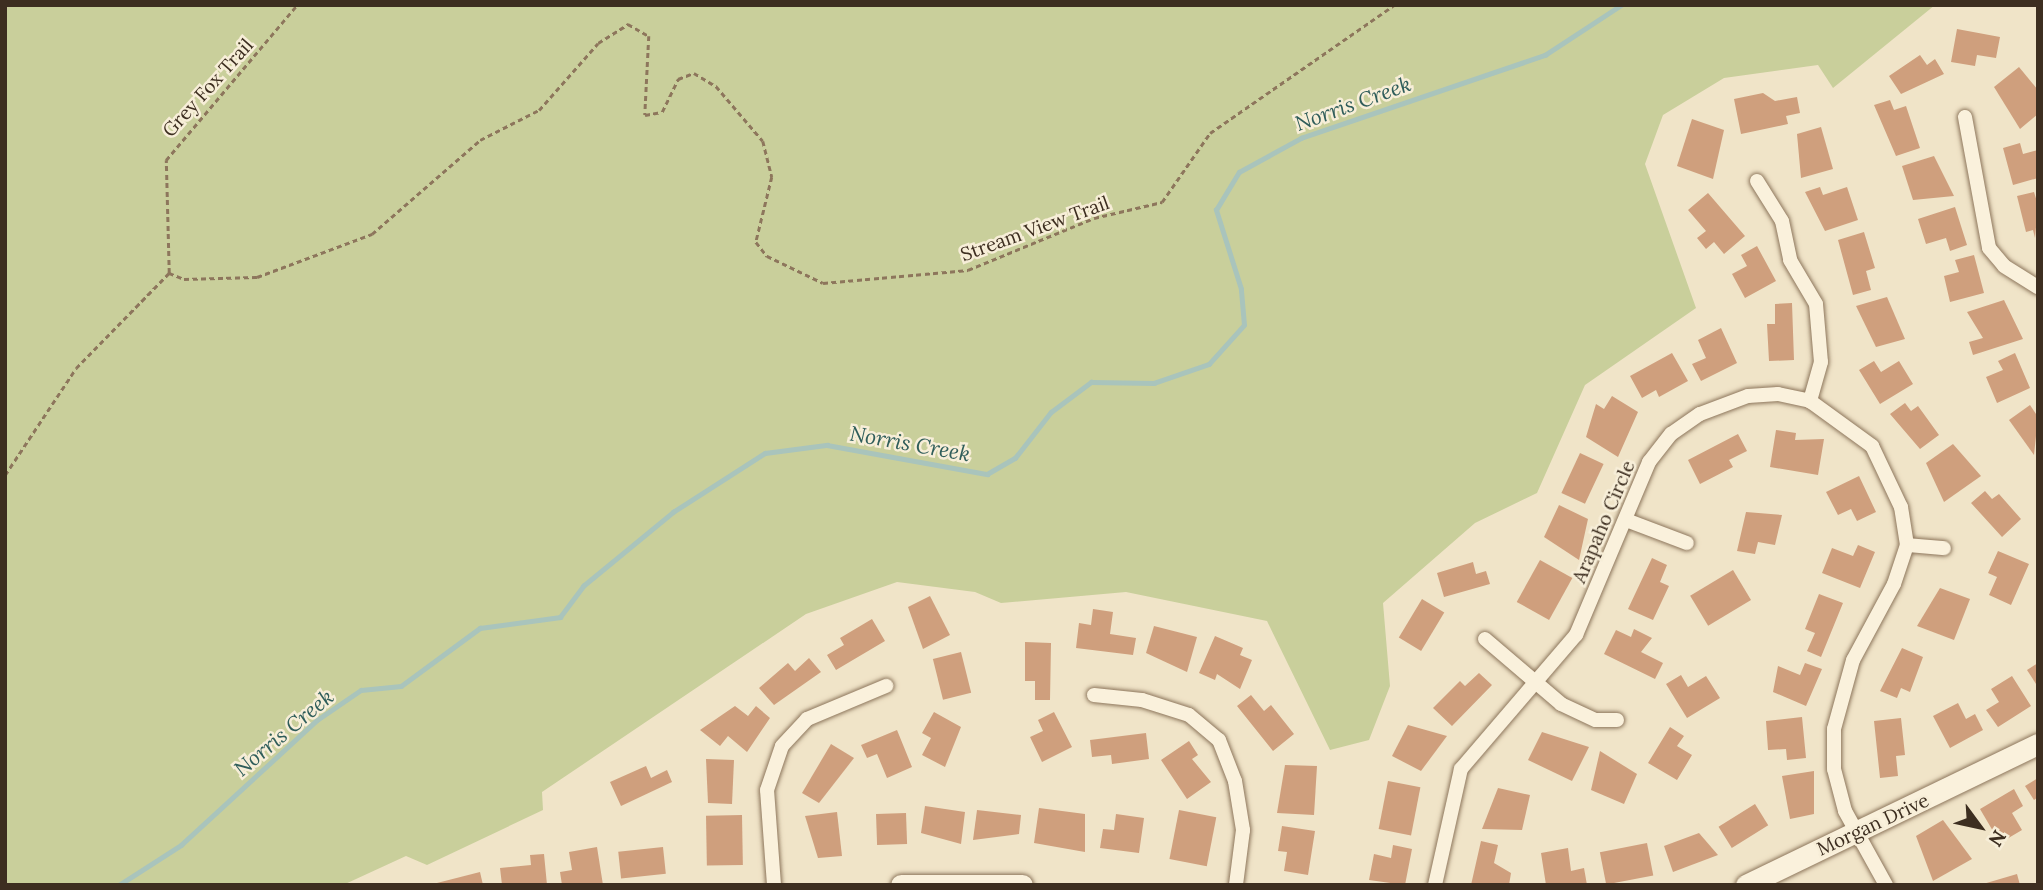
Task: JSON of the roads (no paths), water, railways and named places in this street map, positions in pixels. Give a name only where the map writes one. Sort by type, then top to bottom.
[{"type":"street","points":[[1965,117],[1989,248],[2004,267],[2038,287]]},
{"type":"street","points":[[1757,181],[1782,220],[1790,260],[1816,304],[1821,362],[1810,401],[1872,446],[1891,477],[1908,544],[1894,584],[1853,660],[1834,729],[1834,769],[1857,832],[1886,885]]},
{"type":"street","name":"Arapaho Circle","points":[[1435,885],[1461,769],[1479,742],[1540,684],[1576,635],[1649,462],[1671,434],[1700,414],[1748,396],[1810,401]]},
{"type":"street","points":[[1626,520],[1686,543]]},
{"type":"street","points":[[1908,544],[1944,548]]},
{"type":"street","points":[[1485,639],[1579,715],[1617,720]]},
{"type":"street","points":[[774,885],[767,790],[782,746],[807,719],[886,686]]},
{"type":"street","points":[[1094,695],[1142,700],[1189,715],[1219,740],[1235,781],[1243,830],[1236,885]]},
{"type":"street","name":"Morgan Drive","points":[[1746,885],[2038,744]]},
{"type":"street","points":[[901,885],[1022,885]]},
{"type":"waterway","name":"Norris Creek","points":[[119,885],[181,845],[317,720],[361,690],[401,686],[480,628],[560,617],[583,586],[673,512],[765,453],[827,445],[987,474],[1015,458],[1051,412],[1091,382],[1154,383],[1209,364],[1244,325],[1241,289],[1216,210],[1239,172],[1301,138],[1545,55],[1621,5]]}]
